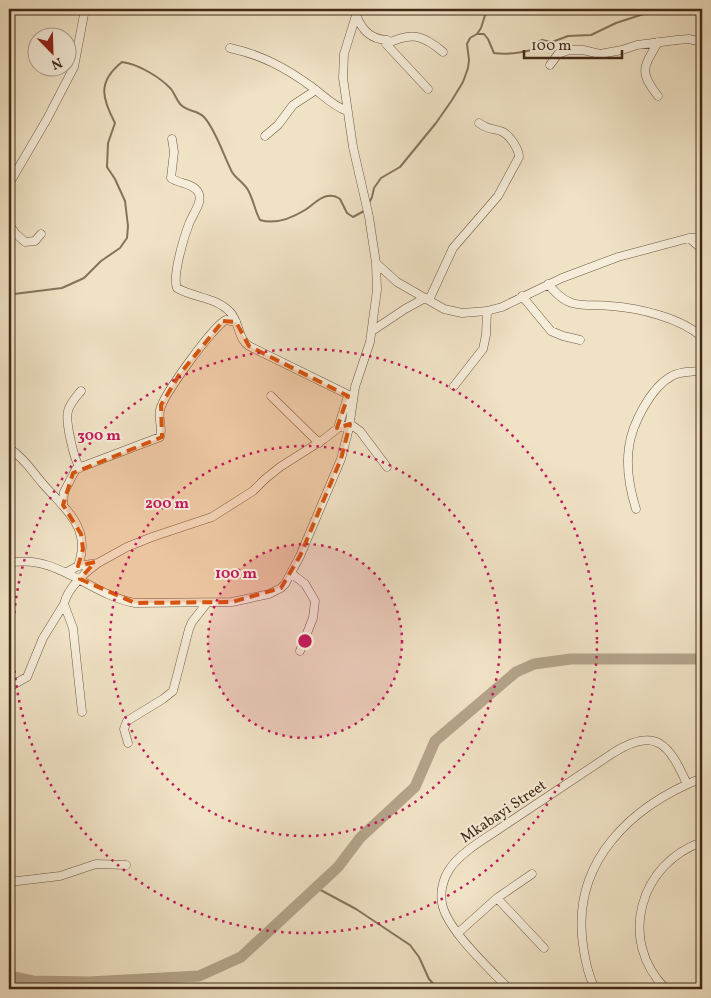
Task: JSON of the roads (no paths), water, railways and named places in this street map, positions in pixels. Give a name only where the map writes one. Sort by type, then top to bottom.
[{"type":"street","points":[[9,184],[74,68],[85,9]]},
{"type":"street","points":[[357,12],[362,27],[368,35],[387,40],[386,44],[428,89]]},
{"type":"street","points":[[338,428],[366,358],[372,331],[377,290],[376,263],[369,217],[347,111],[343,68],[347,40],[357,12]]},
{"type":"street","points":[[386,44],[402,37],[418,37],[428,41],[443,52]]},
{"type":"street","points":[[550,64],[558,54],[569,50],[576,49],[600,54],[658,42],[685,39],[702,42]]},
{"type":"street","points":[[658,42],[646,63],[645,74],[647,82],[658,96]]},
{"type":"street","points":[[230,48],[269,59],[285,68],[333,104],[347,111]]},
{"type":"street","points":[[265,136],[278,124],[293,105],[316,90]]},
{"type":"street","points":[[372,331],[405,308],[427,299],[453,248],[498,196],[519,157],[517,149],[505,132],[479,123]]},
{"type":"street","points":[[172,139],[174,152],[171,178],[193,187],[198,191],[200,198],[186,232],[175,279],[176,286],[179,289],[222,305],[232,314],[243,341],[249,346],[351,396]]},
{"type":"street","points":[[9,224],[25,242],[35,241],[41,234]]},
{"type":"street","points":[[376,263],[397,282],[444,309],[454,312],[487,311],[494,310],[548,284],[618,257],[689,238],[702,237]]},
{"type":"street","points":[[689,238],[702,249]]},
{"type":"street","points":[[548,284],[562,298],[572,304],[620,307],[650,313],[686,325],[702,337]]},
{"type":"street","points":[[522,296],[551,331],[580,340]]},
{"type":"street","points":[[454,386],[486,343],[487,311]]},
{"type":"street","points":[[63,506],[63,497],[74,472],[160,437],[160,411],[180,374],[216,327],[226,320],[236,322]]},
{"type":"street","points":[[636,509],[631,491],[629,449],[631,437],[645,406],[651,394],[664,381],[679,372],[702,370]]},
{"type":"street","points":[[80,468],[74,459],[67,417],[70,405],[81,391]]},
{"type":"street","points":[[271,396],[318,443]]},
{"type":"street","points":[[9,563],[26,560],[38,562],[67,572],[126,602],[232,602],[269,594],[281,588],[291,573],[341,459],[350,424],[351,396]]},
{"type":"street","points":[[9,687],[27,677],[43,638],[67,596],[88,570],[138,542],[201,522],[220,513],[253,491],[280,467],[338,428],[350,424]]},
{"type":"street","points":[[350,424],[360,432],[387,467]]},
{"type":"street","points":[[9,448],[18,455],[73,518],[81,534],[83,549],[78,566]]},
{"type":"street","points":[[67,572],[78,566],[98,563]]},
{"type":"street","points":[[291,573],[304,584],[315,601],[313,618],[300,651]]},
{"type":"street","points":[[128,743],[124,729],[127,721],[174,691],[189,628],[207,603]]},
{"type":"street","points":[[64,604],[73,628],[82,712]]},
{"type":"street","name":"Mkabayi Street","points":[[509,989],[458,933],[449,920],[442,904],[442,887],[448,870],[485,839],[613,754],[637,741],[647,740],[660,744],[672,754],[687,784]]},
{"type":"street","points":[[595,989],[589,974],[581,916],[584,896],[590,877],[607,846],[631,819],[663,797],[702,778]]},
{"type":"street","points":[[666,989],[654,975],[642,951],[639,921],[641,908],[650,885],[670,861],[680,852],[702,842]]},
{"type":"street","points":[[9,882],[60,876],[96,864],[126,865]]},
{"type":"street","points":[[458,933],[497,898],[532,874]]},
{"type":"street","points":[[497,898],[544,948]]},
{"type":"waterway","points":[[369,203],[374,188],[381,178],[400,167],[436,123],[463,82],[469,60],[467,44],[470,38],[477,34],[481,28],[487,9]]},
{"type":"waterway","points":[[477,34],[484,34],[494,53],[518,53],[532,50],[536,43],[542,40],[552,42],[568,36],[591,35],[616,23],[659,9]]},
{"type":"waterway","points":[[9,293],[62,288],[84,278],[101,261],[120,248],[127,238],[128,226],[125,201],[107,167],[108,143],[115,123],[107,106],[104,91],[105,83],[109,76],[122,62],[135,65],[155,76],[171,89],[181,105],[204,117],[216,136],[232,172],[248,189],[260,220],[272,222],[295,216],[321,198],[329,196],[335,196],[340,199],[347,213],[353,217],[364,211]]},
{"type":"waterway","points":[[9,976],[33,981],[89,982],[199,976],[241,957],[338,867],[360,838],[415,787],[435,741],[516,672],[534,664],[571,659],[702,659]]},
{"type":"waterway","points":[[315,887],[356,909],[410,945],[419,957],[429,979],[438,989]]}]
